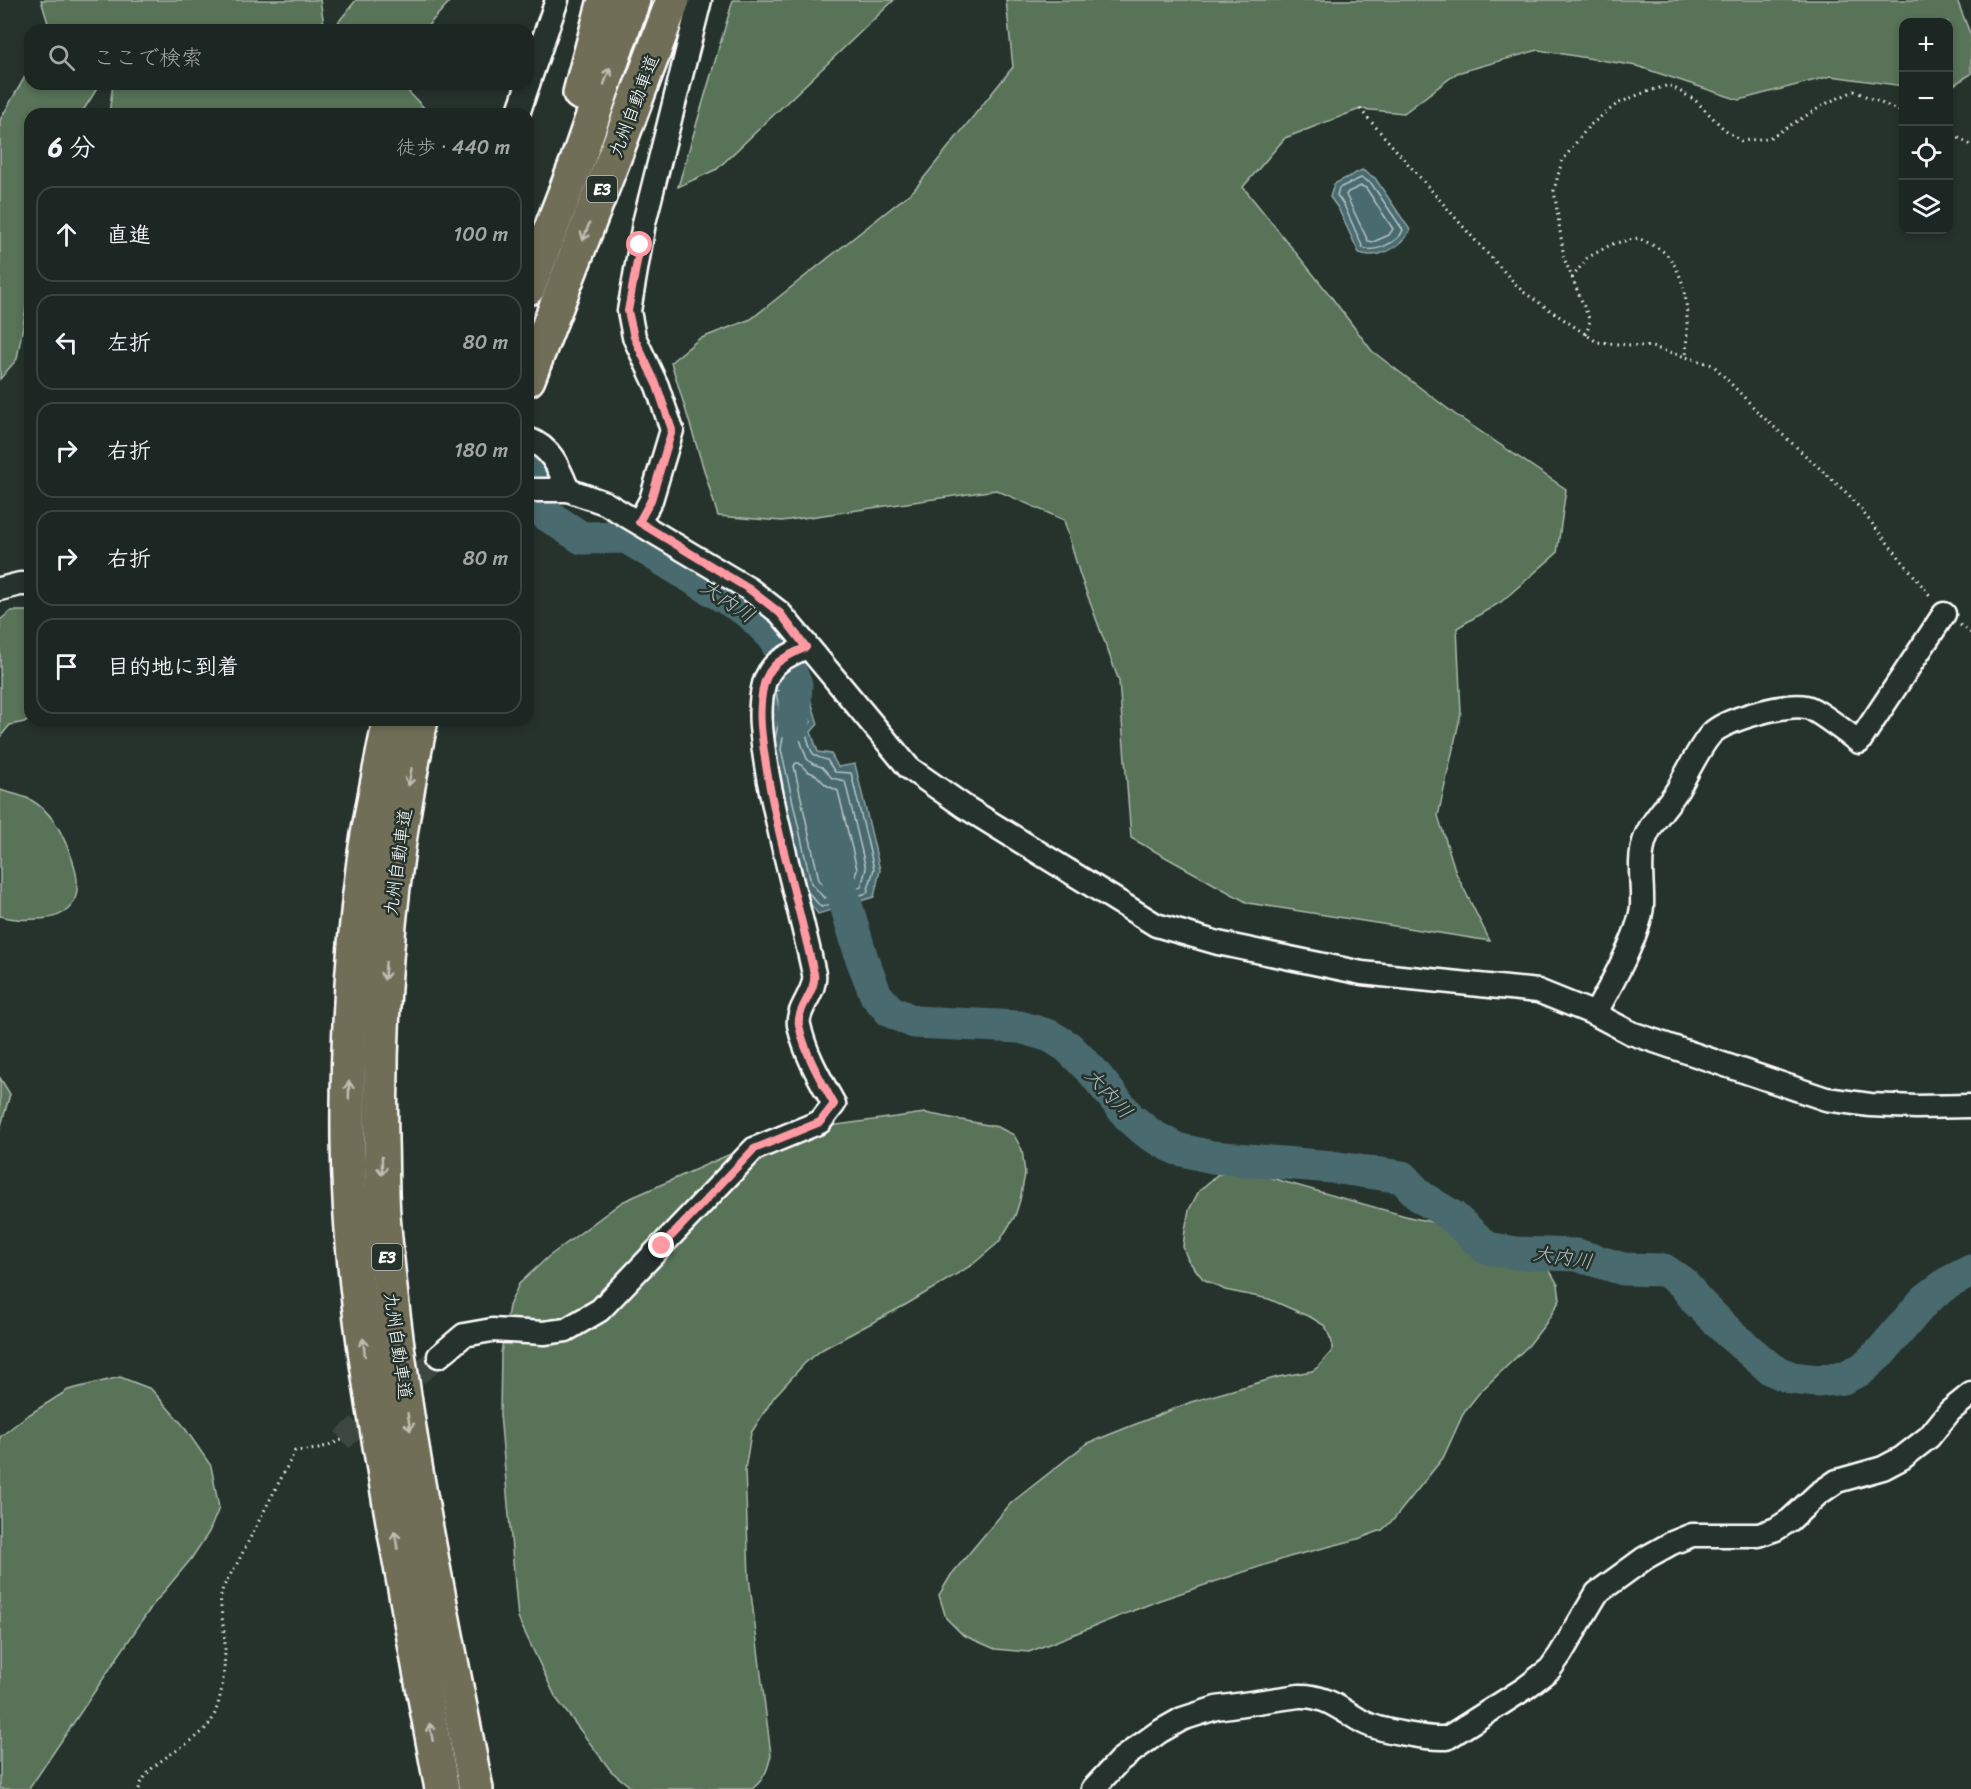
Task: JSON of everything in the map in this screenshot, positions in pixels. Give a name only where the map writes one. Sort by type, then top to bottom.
[{"type":"highway","points":[[534,253],[605,0]]},
{"type":"highway","name":"九州自動車道","points":[[534,273],[577,162],[633,0]]},
{"type":"highway","name":"九州自動車道","points":[[534,362],[673,0]]},
{"type":"highway","name":"九州自動車道","points":[[389,726],[365,855],[356,940],[350,1027],[348,1142],[354,1251],[365,1359],[402,1578],[442,1789]]},
{"type":"highway","name":"九州自動車道","points":[[420,726],[397,855],[385,964],[381,1032],[383,1224],[397,1351],[434,1573],[476,1789]]},
{"type":"street","points":[[534,66],[556,0]]},
{"type":"street","points":[[639,522],[651,500],[672,430],[657,386],[634,337],[628,311],[644,223],[700,0]]},
{"type":"street","points":[[520,108],[526,90]]},
{"type":"street","points":[[534,442],[546,448],[557,463],[568,490]]},
{"type":"street","points":[[534,490],[568,490],[605,503],[749,589],[780,613],[909,768],[965,807],[1156,925],[1218,943],[1362,973],[1538,991],[1595,1014],[1631,1033],[1826,1099],[1916,1107],[1971,1106]]},
{"type":"street","points":[[0,589],[24,584]]},
{"type":"street","points":[[1595,1014],[1638,926],[1642,907],[1641,857],[1644,841],[1710,734],[1723,724],[1787,708],[1808,707],[1860,742],[1944,614]]},
{"type":"street","points":[[439,1356],[464,1335],[492,1330],[544,1334],[566,1330],[600,1310],[754,1149],[820,1122],[834,1104],[803,1043],[798,1022],[814,978],[772,803],[759,718],[768,673],[775,663],[806,647]]},
{"type":"street","points":[[1094,1789],[1120,1761],[1159,1732],[1182,1719],[1216,1708],[1299,1696],[1310,1695],[1329,1701],[1364,1723],[1379,1728],[1434,1738],[1447,1738],[1524,1689],[1550,1669],[1597,1593],[1645,1557],[1692,1535],[1759,1535],[1776,1529],[1790,1520],[1818,1494],[1838,1481],[1883,1468],[1902,1458],[1929,1437],[1950,1411],[1971,1394]]},
{"type":"path","points":[[1586,335],[1590,321],[1564,258],[1554,190],[1562,161],[1589,126],[1617,104],[1640,94],[1669,86],[1695,100],[1723,128],[1741,141],[1769,138],[1829,102],[1854,91],[1899,111]]},
{"type":"path","points":[[1360,109],[1522,291],[1597,342],[1652,348],[1713,365],[1762,416],[1849,495],[1944,614],[1971,633]]},
{"type":"path","points":[[1953,135],[1971,145]]},
{"type":"path","points":[[1572,278],[1587,258],[1612,244],[1638,238],[1665,253],[1681,276],[1687,307],[1686,358]]},
{"type":"path","points":[[139,1789],[149,1772],[179,1747],[202,1732],[215,1714],[220,1693],[225,1645],[221,1595],[295,1451],[318,1449],[342,1440]]},
{"type":"green space","points":[[41,0],[320,0],[324,24],[48,24]]},
{"type":"green space","points":[[356,0],[451,0],[429,24],[337,24]]},
{"type":"green space","points":[[733,0],[894,0],[717,169],[678,187]]},
{"type":"green space","points":[[1006,0],[1957,0],[1971,36],[1971,74],[1953,85],[1953,18],[1899,18],[1899,85],[1831,76],[1739,100],[1637,66],[1538,50],[1457,73],[1404,113],[1360,109],[1285,138],[1243,187],[1372,351],[1456,415],[1566,489],[1557,553],[1501,602],[1457,628],[1461,713],[1438,816],[1456,873],[1490,941],[1248,903],[1131,838],[1119,681],[1080,575],[1064,520],[996,490],[782,521],[718,516],[671,362],[699,339],[751,319],[914,190],[1013,67]]},
{"type":"green space","points":[[24,78],[24,90],[96,90],[85,108],[24,108],[24,320],[17,359],[0,379],[0,120]]},
{"type":"green space","points":[[112,90],[407,90],[424,108],[110,108]]},
{"type":"green space","points":[[11,611],[24,611],[24,722],[10,725],[0,737],[0,620]]},
{"type":"green space","points":[[0,790],[38,804],[49,814],[61,832],[76,872],[77,885],[72,905],[64,912],[53,917],[32,919],[0,916]]},
{"type":"green space","points":[[0,1078],[10,1094],[0,1129]]},
{"type":"green space","points":[[925,1113],[998,1127],[1014,1135],[1022,1150],[1025,1174],[1015,1216],[999,1242],[972,1265],[907,1304],[823,1349],[805,1363],[774,1397],[751,1433],[745,1470],[749,1577],[771,1755],[762,1778],[752,1789],[633,1789],[611,1771],[556,1698],[518,1618],[500,1414],[501,1353],[509,1306],[519,1284],[548,1257],[622,1202],[778,1133]]},
{"type":"green space","points":[[1239,1169],[1409,1217],[1526,1243],[1536,1248],[1544,1260],[1558,1285],[1560,1300],[1529,1345],[1480,1392],[1464,1412],[1443,1458],[1394,1519],[1382,1530],[1358,1539],[1289,1557],[1160,1600],[1029,1652],[995,1649],[963,1635],[946,1618],[939,1595],[951,1575],[1011,1503],[1086,1444],[1191,1402],[1278,1377],[1312,1371],[1332,1351],[1332,1342],[1325,1326],[1269,1299],[1225,1290],[1203,1279],[1188,1260],[1183,1247],[1185,1230],[1189,1210],[1199,1191],[1217,1175]]},
{"type":"green space","points":[[120,1377],[151,1389],[182,1424],[211,1466],[219,1508],[209,1532],[191,1559],[152,1606],[29,1789],[0,1789],[0,1437],[25,1417],[68,1390]]},
{"type":"water","points":[[1362,170],[1375,178],[1410,230],[1396,247],[1374,255],[1359,253],[1338,208],[1330,197],[1334,184]]},
{"type":"water","points":[[804,678],[818,724],[811,732],[818,752],[831,754],[838,767],[855,764],[880,870],[874,897],[818,914],[799,889],[767,749],[774,715],[769,695],[771,683],[789,684]]},
{"type":"waterway","name":"大内川","points":[[534,490],[535,504],[547,515],[582,538],[626,537],[750,613],[774,637],[796,684],[794,725]]},
{"type":"waterway","name":"大内川","points":[[834,864],[862,959],[876,995],[890,1011],[914,1022],[1020,1027],[1050,1036],[1068,1047],[1093,1072],[1131,1119],[1151,1135],[1177,1149],[1212,1157],[1332,1167],[1402,1177],[1421,1197],[1452,1216],[1487,1248],[1517,1253],[1577,1255],[1623,1269],[1664,1270],[1683,1283],[1696,1300],[1730,1334],[1771,1369],[1792,1378],[1817,1381],[1843,1378],[1862,1369],[1881,1352],[1925,1300],[1946,1284],[1971,1271]]},
{"type":"tunnel","points":[[342,1440],[439,1356]]},
{"type":"route","points":[[640,245],[628,311],[634,337],[657,386],[672,430],[651,500],[639,522],[749,589],[780,613],[806,647],[775,663],[768,673],[759,718],[772,803],[814,978],[798,1022],[803,1043],[834,1104],[820,1122],[754,1149],[662,1246]]}]
